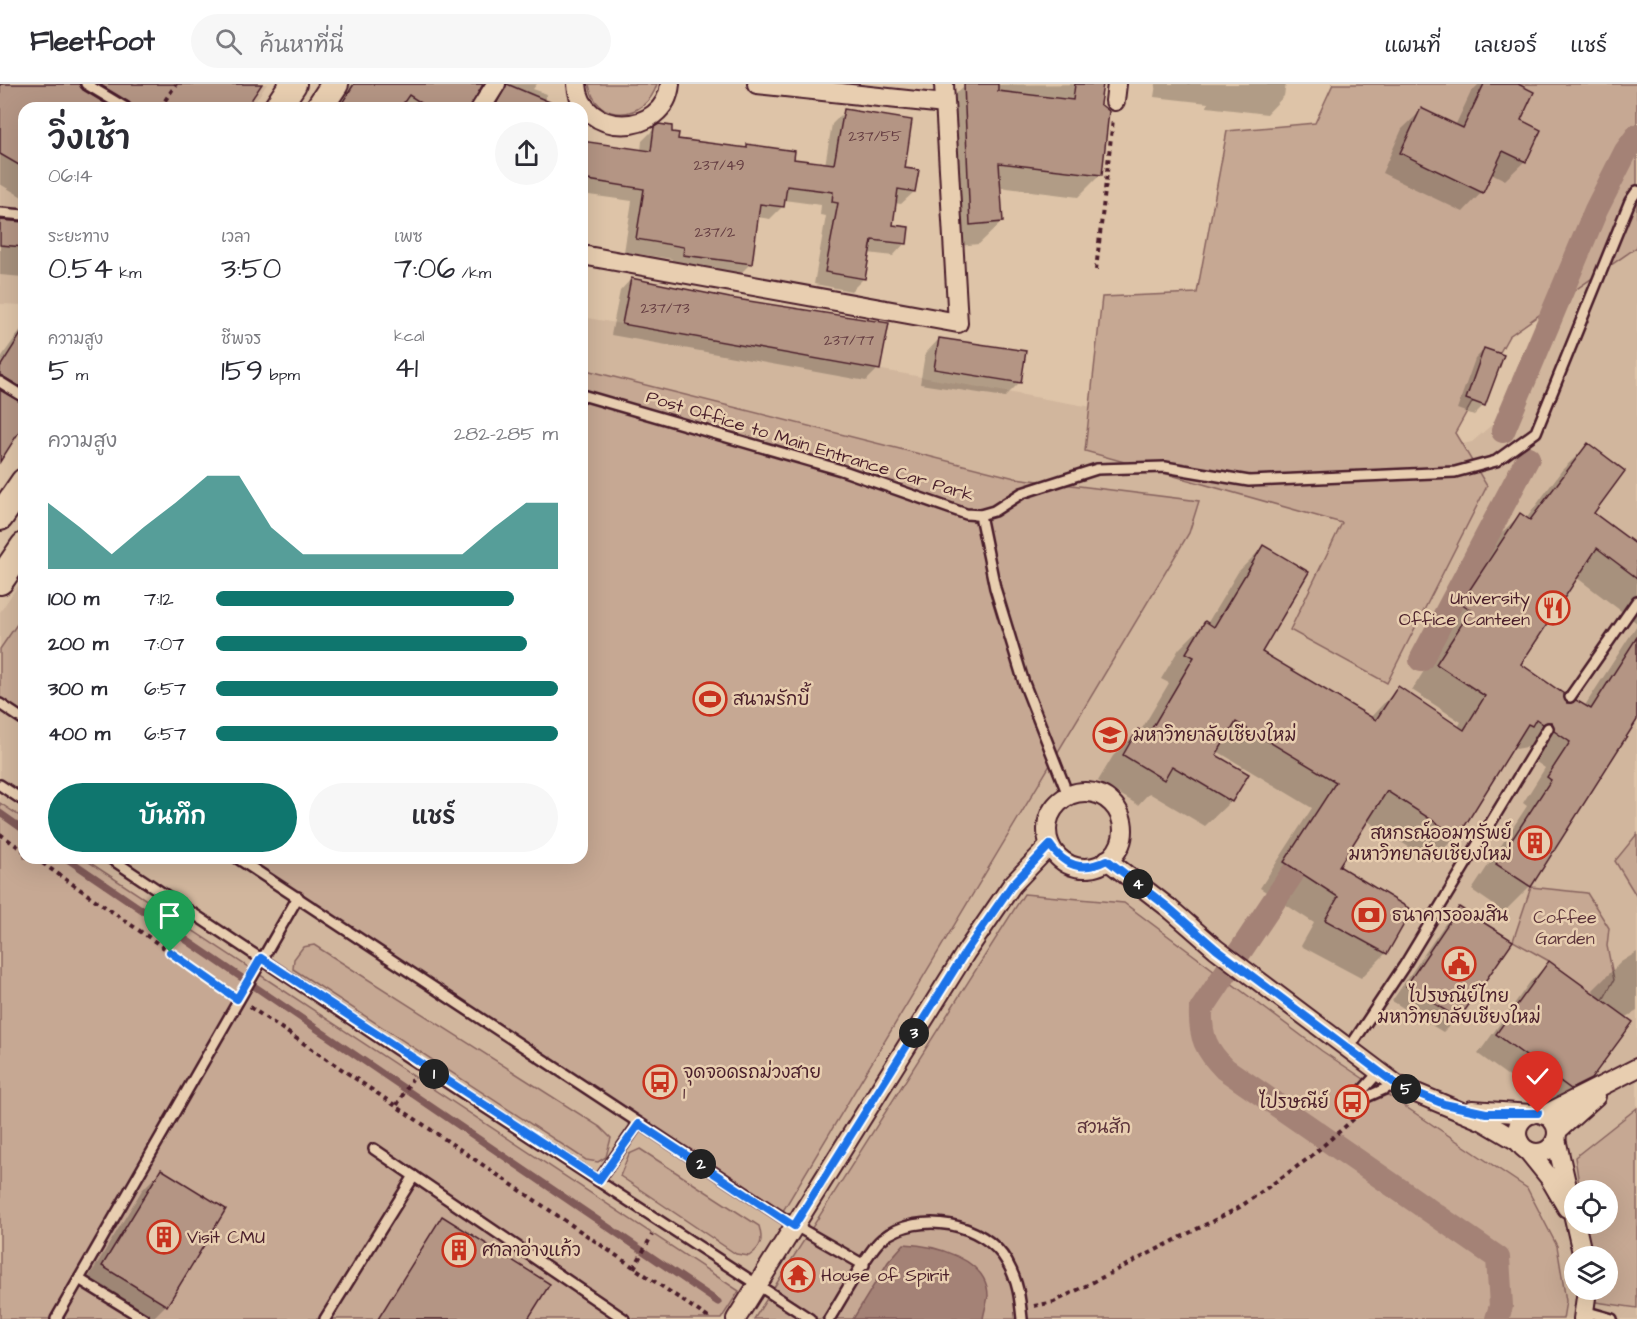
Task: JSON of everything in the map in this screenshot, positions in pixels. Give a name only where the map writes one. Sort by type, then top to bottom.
[{"type":"main road","points":[[281,102],[293,84]]},
{"type":"main road","points":[[323,102],[335,84]]},
{"type":"main road","points":[[0,517],[18,491]]},
{"type":"main road","points":[[0,582],[18,555]]},
{"type":"street","points":[[485,102],[496,84]]},
{"type":"street","points":[[577,84],[582,102]]},
{"type":"street","points":[[588,109],[594,116],[608,123],[623,126],[638,124],[652,116],[663,105],[670,84]]},
{"type":"street","points":[[757,84],[945,104]]},
{"type":"street","points":[[588,256],[958,323],[944,84]]},
{"type":"street","points":[[736,1319],[966,951],[1012,885],[1050,845]]},
{"type":"street","points":[[1564,1203],[1549,1177],[1524,1146],[1518,1128],[1521,1122],[1611,1083],[1637,1068]]},
{"type":"street","points":[[1397,1085],[1483,1121],[1524,1146],[1547,1151],[1557,1134],[1611,1083]]},
{"type":"street","points":[[1444,1104],[1486,1113],[1538,1114],[1550,1118],[1557,1134],[1566,1180]]},
{"type":"street","points":[[1584,1315],[1586,1300]]},
{"type":"lane","points":[[86,84],[116,102]]},
{"type":"lane","points":[[588,397],[841,470],[966,514],[980,515],[994,511],[1022,493],[1097,469],[1165,467],[1249,481],[1455,472],[1496,461],[1536,432],[1630,201],[1637,191]]},
{"type":"lane","points":[[0,213],[18,214]]},
{"type":"lane","points":[[0,382],[18,393]]},
{"type":"lane","points":[[980,515],[995,588],[1024,683],[1071,794],[1052,809],[1048,820],[1047,832],[1050,845],[1058,856],[1069,864],[1088,867],[1111,857],[1216,949],[1397,1085]]},
{"type":"lane","points":[[1570,697],[1637,601]]},
{"type":"lane","points":[[0,704],[18,716]]},
{"type":"lane","points":[[1348,1050],[1404,966],[1548,728]]},
{"type":"lane","points":[[0,785],[18,797]]},
{"type":"lane","points":[[119,864],[810,1319]]},
{"type":"lane","points":[[246,864],[794,1226],[864,1265]]},
{"type":"lane","points":[[56,1319],[243,988],[298,897]]},
{"type":"lane","points":[[1379,1072],[1353,1102],[1397,1085]]},
{"type":"lane","points":[[599,1180],[639,1124]]},
{"type":"lane","points":[[374,1149],[624,1319]]},
{"type":"lane","points":[[325,1319],[414,1176]]},
{"type":"lane","points":[[829,1319],[881,1240],[909,1226],[940,1222],[969,1230],[984,1239],[1006,1260],[1019,1288],[1022,1314]]},
{"type":"lane","points":[[79,1279],[144,1319]]},
{"type":"lane","points":[[1584,1315],[1612,1319]]},
{"type":"path","points":[[164,102],[176,84]]},
{"type":"path","points":[[1096,270],[1116,92]]},
{"type":"path","points":[[1071,794],[1094,793],[1107,799],[1117,810],[1122,823],[1122,837],[1111,857]]},
{"type":"path","points":[[0,834],[18,847]]},
{"type":"path","points":[[44,864],[237,999],[397,1105],[707,1317],[706,1319]]},
{"type":"path","points":[[397,1105],[411,1082]]},
{"type":"path","points":[[1022,1314],[1054,1302],[1240,1207],[1309,1158],[1344,1126]]},
{"type":"path","points":[[634,1268],[648,1241]]},
{"type":"shaded area","points":[[0,84],[267,84],[255,102],[18,102],[18,305],[0,304]]},
{"type":"shaded area","name":"มหาวิทยาลัยเชียงใหม่","points":[[1637,161],[1637,1319],[0,1319],[0,612],[18,586],[18,864],[588,864],[588,318],[1080,405],[1416,454],[1472,442],[1518,402],[1565,265]]},
{"type":"shaded area","points":[[904,1244],[929,1247],[957,1256],[979,1272],[986,1283],[988,1296],[983,1319],[853,1319],[888,1262]]},
{"type":"green space","points":[[589,84],[657,84],[651,97],[643,106],[621,113],[610,112],[601,106],[593,97]]},
{"type":"green space","points":[[1333,84],[1637,84],[1637,247],[1509,336],[1455,433],[1487,486],[1387,683],[1290,630],[1342,523],[1085,451],[1102,297],[1197,293],[1227,131],[1315,123]]},
{"type":"green space","points":[[588,371],[1015,478],[1199,501],[1189,533],[780,1216],[248,864],[588,864]]},
{"type":"green space","points":[[18,623],[18,711],[0,699],[0,649]]},
{"type":"green space","points":[[0,803],[18,815],[18,864],[92,864],[739,1291],[721,1319],[0,1319]]},
{"type":"green space","points":[[1637,834],[1637,897],[1615,861]]},
{"type":"green space","name":"Coffee Garden","points":[[1531,887],[1587,893],[1609,928],[1607,946],[1614,980],[1603,1000],[1549,961],[1513,941]]},
{"type":"green space","name":"สวนสัก","points":[[1024,894],[1124,903],[1322,1051],[1527,1188],[1557,1246],[1564,1300],[1566,1301],[1563,1319],[754,1319]]},
{"type":"green space","points":[[314,945],[600,1127],[611,1138],[606,1157],[598,1162],[586,1160],[293,969],[294,959],[303,947]]},
{"type":"green space","points":[[1637,1108],[1637,1308],[1596,1302],[1596,1300],[1618,1300],[1618,1246],[1588,1246],[1586,1234],[1618,1234],[1618,1180],[1578,1180],[1575,1157]]},
{"type":"green space","points":[[640,1149],[759,1226],[761,1239],[757,1249],[749,1256],[736,1254],[620,1176],[629,1154]]},
{"type":"building","points":[[0,84],[79,84],[83,90],[103,102],[18,102],[18,164],[0,154]]},
{"type":"building","points":[[99,84],[262,84],[250,102],[129,102]]},
{"type":"building","points":[[354,84],[483,84],[473,102],[420,102],[409,95],[404,102],[343,102]]},
{"type":"building","points":[[507,84],[550,102],[497,102]]},
{"type":"building","points":[[964,84],[998,84],[998,91],[1073,100],[1075,84],[1103,84],[1100,104],[1109,111],[1102,175],[999,163],[1003,222],[970,225]]},
{"type":"building","points":[[1484,84],[1518,84],[1534,92],[1521,120],[1541,130],[1526,162],[1503,151],[1483,193],[1400,153],[1421,108],[1463,128]]},
{"type":"building","points":[[844,109],[912,120],[905,168],[919,170],[915,192],[898,189],[893,225],[909,227],[907,244],[872,240],[865,279],[825,272],[838,203],[832,202],[833,192],[787,186],[784,207],[760,204],[752,264],[683,255],[684,247],[636,239],[644,189],[588,180],[588,142],[651,151],[654,127],[659,124],[672,126],[672,132],[679,133],[678,139],[747,148],[747,144],[795,151],[794,159],[834,164]]},
{"type":"building","points":[[0,220],[18,222],[18,246],[0,245]]},
{"type":"building","points":[[631,278],[730,298],[889,323],[880,370],[622,324]]},
{"type":"building","points":[[18,338],[18,386],[0,375],[0,367]]},
{"type":"building","points":[[939,338],[1026,351],[1021,383],[934,369]]},
{"type":"building","points":[[1484,348],[1504,355],[1485,406],[1466,399]]},
{"type":"building","points":[[0,390],[18,400],[18,434],[0,462]]},
{"type":"building","points":[[1588,443],[1625,471],[1594,513],[1637,545],[1637,578],[1597,548],[1521,664],[1564,694],[1567,703],[1576,700],[1591,709],[1637,637],[1637,720],[1531,887],[1496,864],[1551,780],[1547,777],[1570,742],[1554,731],[1551,722],[1543,724],[1536,719],[1532,726],[1528,724],[1458,837],[1387,791],[1339,866],[1412,910],[1387,954],[1325,920],[1338,897],[1284,862],[1336,782],[1236,722],[1216,755],[1249,774],[1232,802],[1172,766],[1164,780],[1123,755],[1138,729],[1148,735],[1194,657],[1186,653],[1205,621],[1214,627],[1263,545],[1309,572],[1262,652],[1376,720],[1398,686],[1464,730],[1485,696],[1436,664],[1471,610],[1461,603],[1520,513],[1530,520]]},
{"type":"building","name":"ไปรษณีย์ไทย มหาวิทยาลัยเชียงใหม่","points":[[1459,907],[1513,941],[1459,1019],[1406,986]]},
{"type":"building","points":[[1549,961],[1633,1022],[1591,1079],[1571,1089],[1496,1034]]},
{"type":"building","name":"Visit CMU","points":[[161,1169],[226,1209],[167,1306],[102,1266]]},
{"type":"building","name":"ศาลาอ่างแก้ว","points":[[442,1216],[550,1284],[528,1319],[378,1319]]},
{"type":"waterway","points":[[1503,431],[1596,210],[1626,151],[1637,136]]},
{"type":"waterway","points":[[1421,660],[1528,458]]},
{"type":"waterway","points":[[0,813],[18,826]]},
{"type":"waterway","points":[[75,864],[718,1302]]},
{"type":"waterway","points":[[1292,874],[1201,1010],[1203,1036],[1206,1043],[1213,1056],[1225,1069],[1498,1258],[1501,1306],[1497,1319]]},
{"type":"place","name":"University Office Canteen","points":[[1553,608]]},
{"type":"place","name":"สนามรักบี้","points":[[710,699]]},
{"type":"place","name":"มหาวิทยาลัยเชียงใหม่","points":[[1110,735]]},
{"type":"place","name":"สหกรณ์ออมทรัพย์ มหาวิทยาลัยเชียงใหม่","points":[[1535,843]]},
{"type":"place","name":"ธนาคารออมสิน","points":[[1369,915]]},
{"type":"place","name":"ไปรษณีย์ไทย มหาวิทยาลัยเชียงใหม่","points":[[1459,964]]},
{"type":"place","name":"จุดจอดรถม่วงสาย 1","points":[[660,1082]]},
{"type":"place","name":"ไปรษณีย์","points":[[1352,1102]]},
{"type":"place","name":"Visit CMU","points":[[164,1237]]},
{"type":"place","name":"ศาลาอ่างแก้ว","points":[[459,1250]]},
{"type":"place","name":"House of Spirit","points":[[798,1275]]},
{"type":"route","points":[[170,952],[237,999],[261,958],[420,1065],[599,1180],[639,1124],[794,1226],[966,951],[1012,885],[1050,845],[1058,856],[1069,864],[1082,867],[1095,866],[1107,860],[1169,908],[1216,949],[1397,1085],[1444,1104],[1486,1113],[1538,1113]]}]
